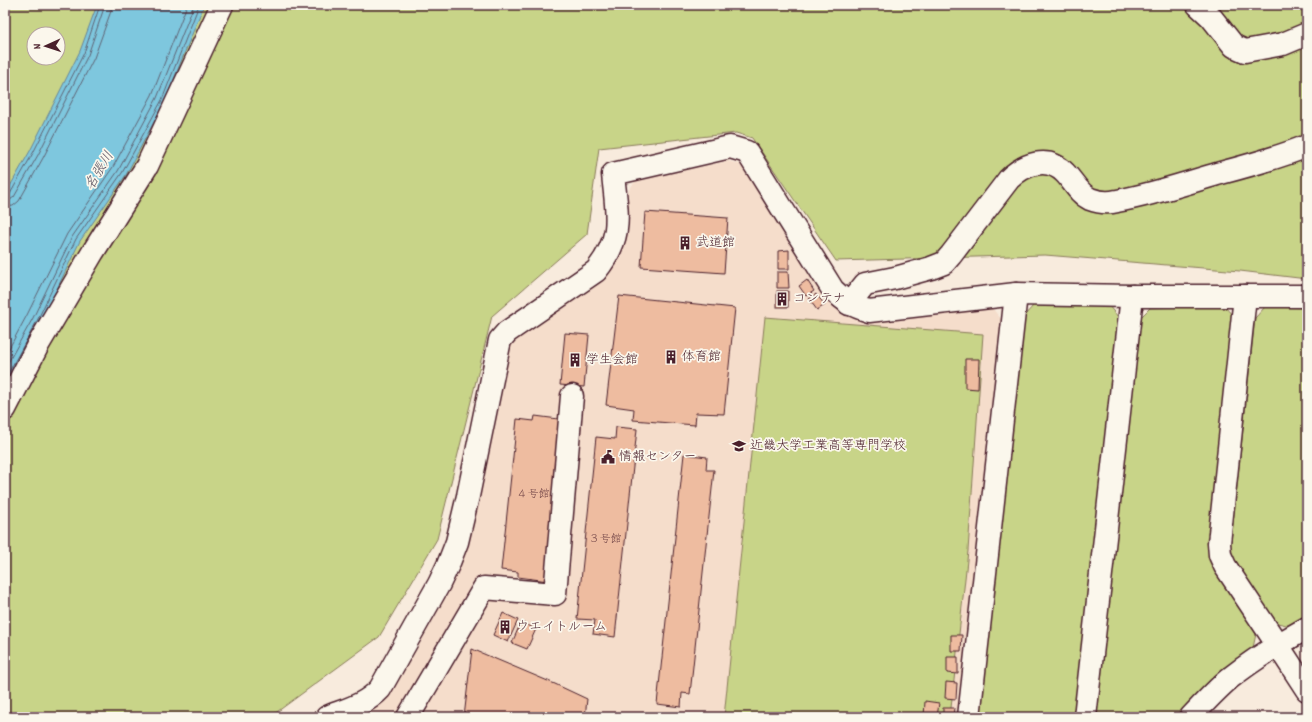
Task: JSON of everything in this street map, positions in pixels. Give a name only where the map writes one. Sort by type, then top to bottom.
[{"type":"street","points":[[5,409],[50,325],[146,166],[222,5]]},
{"type":"street","points":[[1198,5],[1211,17],[1234,46],[1245,51],[1283,44],[1307,34]]},
{"type":"street","points":[[850,304],[865,284],[895,278],[944,263],[1009,179],[1016,172],[1028,165],[1041,163],[1058,167],[1065,172],[1083,194],[1090,199],[1107,202],[1169,189],[1307,146]]},
{"type":"street","points":[[327,717],[363,703],[380,689],[439,584],[457,542],[500,340],[507,332],[596,271],[605,260],[615,238],[617,226],[613,174],[730,147],[746,152],[833,290],[855,307],[869,311],[1016,294],[1132,296],[1307,296]]},
{"type":"street","points":[[969,717],[1016,294]]},
{"type":"street","points":[[1085,717],[1132,296]]},
{"type":"street","points":[[1245,296],[1220,543],[1220,556],[1225,566],[1307,690]]},
{"type":"street","points":[[408,717],[484,588],[555,594],[572,396]]},
{"type":"street","points":[[1191,717],[1229,679],[1260,655],[1307,628]]},
{"type":"shaded area","name":"近畿大学工業高等専門学校","points":[[728,161],[742,165],[832,305],[843,314],[866,321],[992,308],[1002,320],[958,717],[354,717],[371,710],[389,693],[414,654],[448,593],[468,546],[511,346],[514,339],[602,278],[618,261],[628,228],[626,194],[636,180]]},
{"type":"green space","points":[[5,5],[1307,5],[1307,279],[1240,271],[1045,255],[836,261],[752,138],[736,133],[599,148],[587,234],[492,316],[437,539],[379,637],[270,717],[5,717]]},
{"type":"green space","points":[[1034,305],[1108,305],[1119,318],[1076,717],[978,717],[1023,317]]},
{"type":"green space","points":[[1224,306],[1235,318],[1217,571],[1256,634],[1253,648],[1213,680],[1195,697],[1178,717],[1094,717],[1138,320],[1150,308]]},
{"type":"green space","points":[[1265,307],[1307,308],[1307,615],[1291,626],[1273,622],[1234,560],[1230,551],[1255,318]]},
{"type":"green space","points":[[765,317],[983,334],[968,551],[950,717],[724,717]]},
{"type":"water","name":"名張川","points":[[97,5],[204,5],[165,101],[126,175],[80,241],[41,322],[5,387],[5,195],[30,151],[80,51]]},
{"type":"building","name":"武道館","points":[[645,212],[728,218],[724,273],[641,267]]},
{"type":"building","points":[[789,250],[789,269],[778,269],[778,251]]},
{"type":"building","points":[[777,272],[788,272],[789,288],[777,288]]},
{"type":"building","points":[[807,280],[814,291],[806,296],[799,286]]},
{"type":"building","name":"コンテナ","points":[[777,291],[788,291],[788,307],[777,307]]},
{"type":"building","points":[[816,294],[825,305],[817,310],[809,299]]},
{"type":"building","name":"体育館","points":[[619,296],[735,308],[724,414],[696,413],[695,425],[633,420],[634,409],[606,405]]},
{"type":"building","name":"学生会館","points":[[565,333],[589,335],[584,387],[560,385]]},
{"type":"building","points":[[965,359],[979,359],[978,389],[965,388]]},
{"type":"building","points":[[535,416],[566,420],[548,581],[518,577],[518,572],[501,570],[517,419],[534,421]]},
{"type":"building","points":[[616,427],[637,429],[615,637],[593,634],[595,620],[577,619],[596,437],[615,439]]},
{"type":"building","points":[[684,454],[707,457],[706,470],[714,470],[690,694],[682,693],[681,707],[657,704]]},
{"type":"building","name":"ウエイトルーム","points":[[503,613],[518,620],[508,642],[493,635]]},
{"type":"building","name":"ウエイトルーム","points":[[521,622],[536,629],[527,649],[512,643]]},
{"type":"building","points":[[951,635],[962,635],[961,651],[951,651]]},
{"type":"building","points":[[472,649],[587,699],[585,717],[464,717]]},
{"type":"building","points":[[947,657],[958,657],[958,674],[947,673]]},
{"type":"building","points":[[946,682],[957,683],[956,699],[945,698]]},
{"type":"building","points":[[925,701],[939,703],[937,717],[924,717]]},
{"type":"building","points":[[943,708],[954,708],[953,717],[943,717]]},
{"type":"place","name":"武道館","points":[[685,243]]},
{"type":"place","name":"コンテナ","points":[[782,299]]},
{"type":"place","name":"体育館","points":[[671,357]]},
{"type":"place","name":"学生会館","points":[[575,360]]},
{"type":"place","name":"近畿大学工業高等専門学校","points":[[739,446]]},
{"type":"place","name":"情報センター","points":[[608,457]]},
{"type":"place","name":"ウエイトルーム","points":[[505,627]]}]
